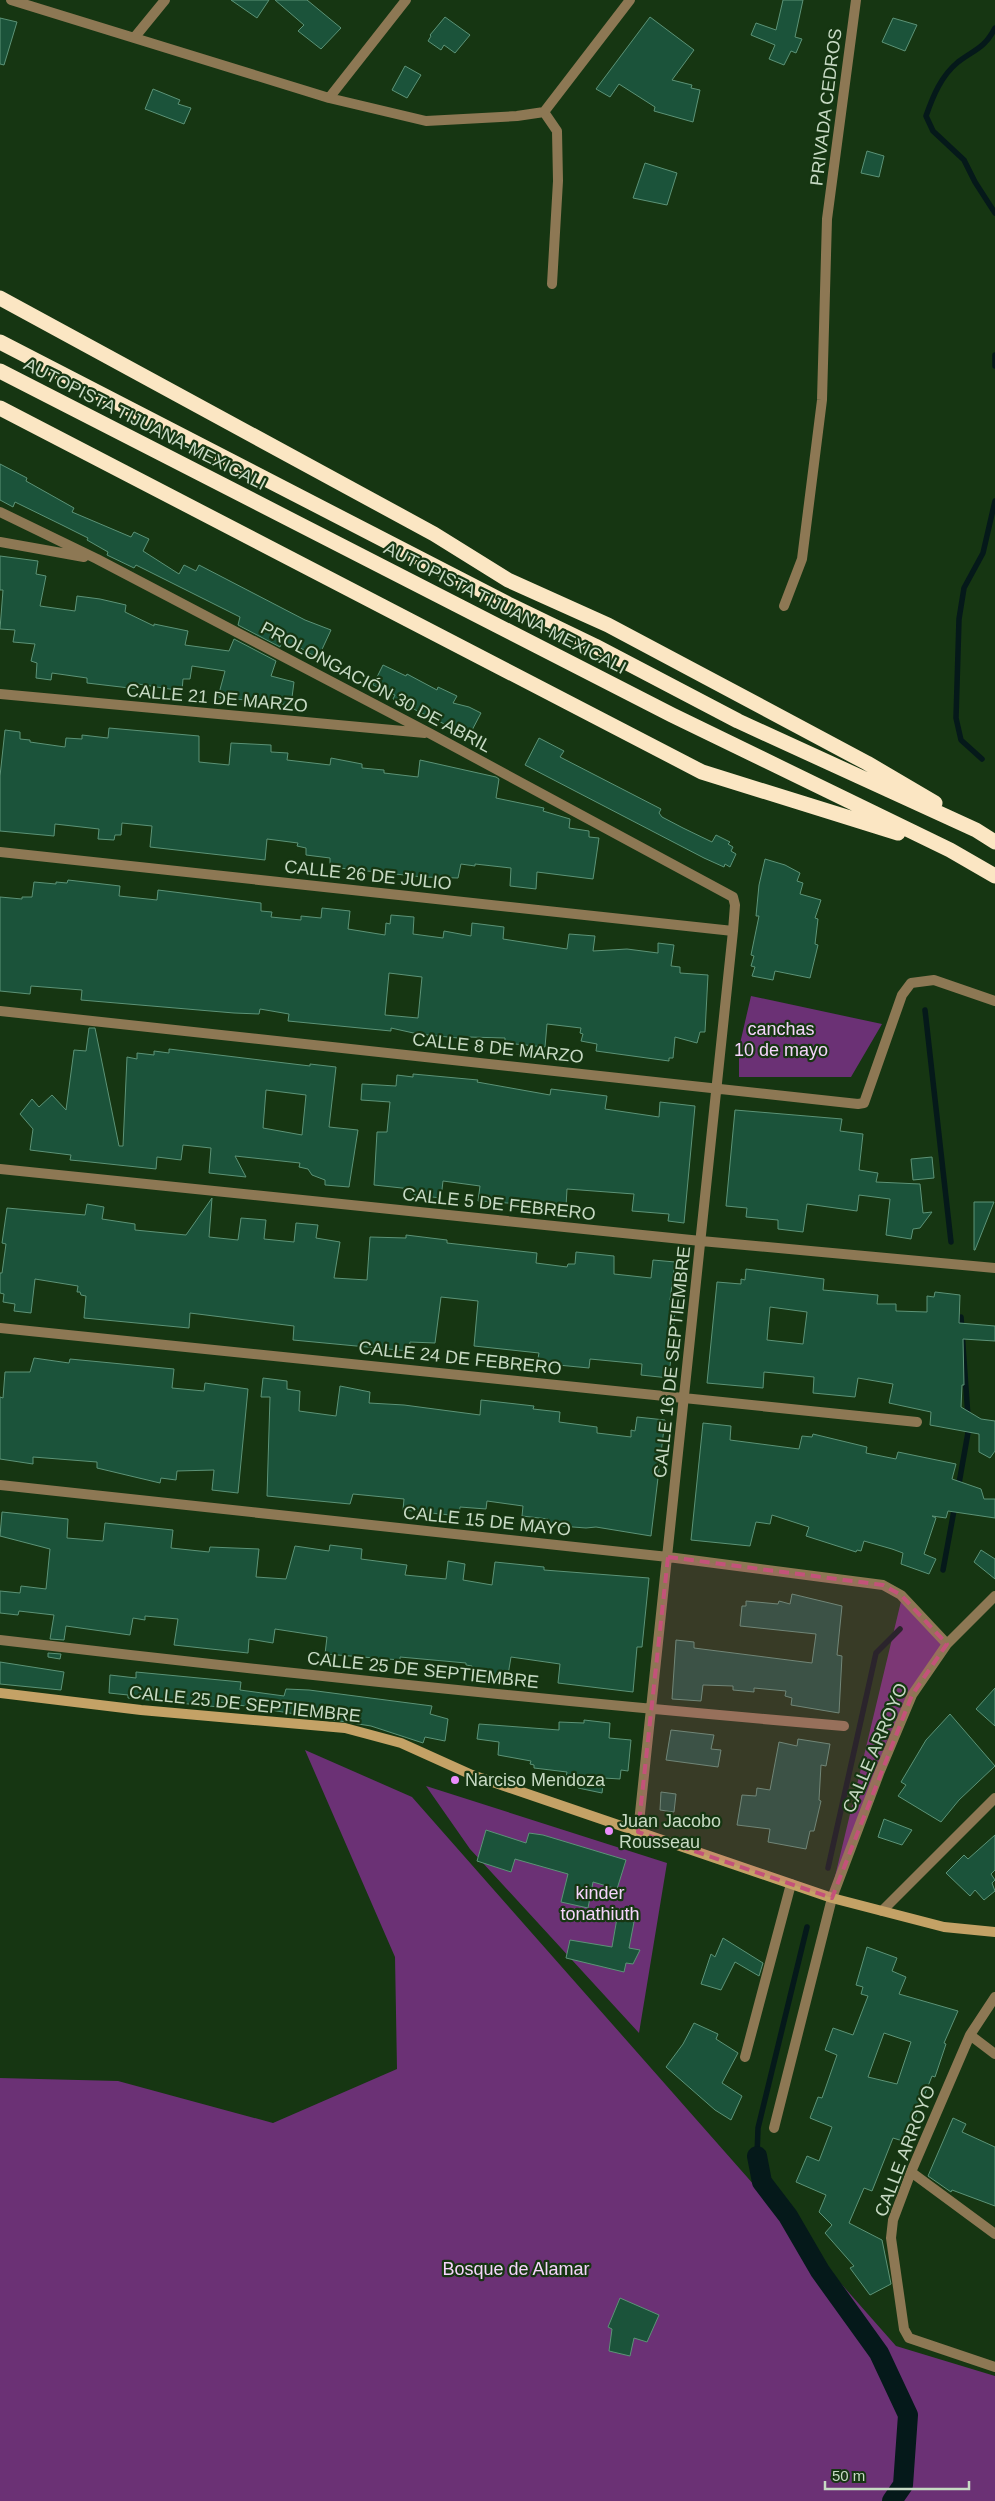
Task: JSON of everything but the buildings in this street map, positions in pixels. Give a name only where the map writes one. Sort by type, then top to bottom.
[{"type":"highway","points":[[0,298],[434,534],[508,580],[608,625],[867,763],[928,798],[976,830]]},
{"type":"highway","name":"AUTOPISTA TIJUANA-MEXICALI","points":[[0,342],[738,721],[976,830],[995,842]]},
{"type":"highway","name":"AUTOPISTA TIJUANA-MEXICALI","points":[[0,371],[672,715],[950,850],[995,876]]},
{"type":"highway","points":[[1,409],[702,772],[950,850]]},
{"type":"main road","name":"CALLE 25 DE SEPTIEMBRE","points":[[0,1693],[141,1710],[363,1731],[401,1743],[472,1775],[832,1898],[944,1927],[995,1932]]},
{"type":"street","points":[[12,0],[329,98],[426,121],[517,116],[544,112],[630,0]]},
{"type":"street","points":[[134,38],[165,0]]},
{"type":"street","points":[[329,98],[406,0]]},
{"type":"street","name":"PRIVADA CEDROS","points":[[784,606],[802,559],[822,400],[827,219],[856,0]]},
{"type":"street","points":[[544,112],[556,131],[558,181],[552,284]]},
{"type":"street","name":"PROLONGACIÓN 30 DE ABRIL","points":[[0,512],[97,559],[431,734],[733,896]]},
{"type":"street","points":[[0,542],[97,559]]},
{"type":"street","name":"CALLE 21 DE MARZO","points":[[0,694],[431,734]]},
{"type":"street","name":"CALLE 26 DE JULIO","points":[[0,852],[733,931]]},
{"type":"street","name":"CALLE 16 DE SEPTIEMBRE","points":[[638,1832],[733,931],[735,906],[733,896]]},
{"type":"street","name":"CALLE 8 DE MARZO","points":[[0,1011],[858,1104],[864,1103],[902,995],[911,984],[934,980],[995,1001]]},
{"type":"street","name":"CALLE 5 DE FEBRERO","points":[[0,1169],[701,1241],[995,1268]]},
{"type":"street","name":"CALLE 24 DE FEBRERO","points":[[0,1328],[917,1422]]},
{"type":"street","name":"CALLE 15 DE MAYO","points":[[0,1485],[668,1557],[883,1585],[901,1596],[947,1644]]},
{"type":"street","name":"CALLE ARROYO","points":[[774,2128],[832,1898],[880,1771],[912,1695],[947,1644],[995,1596]]},
{"type":"street","name":"CALLE 25 DE SEPTIEMBRE","points":[[0,1640],[167,1660],[651,1709],[844,1726]]},
{"type":"street","points":[[882,1911],[995,1798]]},
{"type":"street","points":[[745,2057],[791,1884]]},
{"type":"street","name":"CALLE ARROYO","points":[[995,1997],[970,2035],[911,2172],[893,2220],[891,2238],[904,2329],[909,2338],[918,2343],[995,2367]]},
{"type":"street","points":[[970,2035],[995,2054]]},
{"type":"street","points":[[911,2172],[995,2234]]},
{"type":"highlighted area","points":[[668,1557],[883,1585],[901,1595],[947,1644],[912,1695],[832,1898],[638,1832]]},
{"type":"green space","name":"canchas 10 de mayo","points":[[751,996],[882,1024],[851,1077],[739,1077],[739,1048]]},
{"type":"green space","points":[[903,1593],[946,1639],[911,1691],[887,1741],[833,1885]]},
{"type":"green space","name":"Bosque de Alamar","points":[[305,1750],[412,1797],[896,2346],[995,2376],[995,2501],[0,2501],[0,2078],[118,2081],[273,2123],[397,2069],[395,1957]]},
{"type":"green space","name":"kinder tonathiuth","points":[[426,1786],[667,1863],[639,2033],[470,1849]]},
{"type":"waterway","points":[[995,28],[983,45],[958,62],[942,80],[926,116],[933,131],[964,160],[975,182],[995,213]]},
{"type":"waterway","points":[[995,355],[995,366]]},
{"type":"waterway","points":[[982,759],[961,740],[956,718],[959,619],[964,588],[983,553],[995,501]]},
{"type":"waterway","points":[[925,1010],[951,1242]]},
{"type":"waterway","points":[[961,1317],[968,1417]]},
{"type":"waterway","points":[[958,1489],[969,1427]]},
{"type":"waterway","points":[[943,1570],[955,1505]]},
{"type":"waterway","points":[[828,1868],[876,1653],[900,1629]]},
{"type":"waterway","points":[[757,2156],[758,2128],[807,1927]]},
{"type":"waterway","points":[[757,2156],[762,2182],[788,2216],[820,2271],[879,2353],[908,2415],[903,2485],[892,2501]]},
{"type":"place","name":"Narciso Mendoza","points":[[455,1780]]},
{"type":"place","name":"Juan Jacobo Rousseau","points":[[609,1831]]}]
